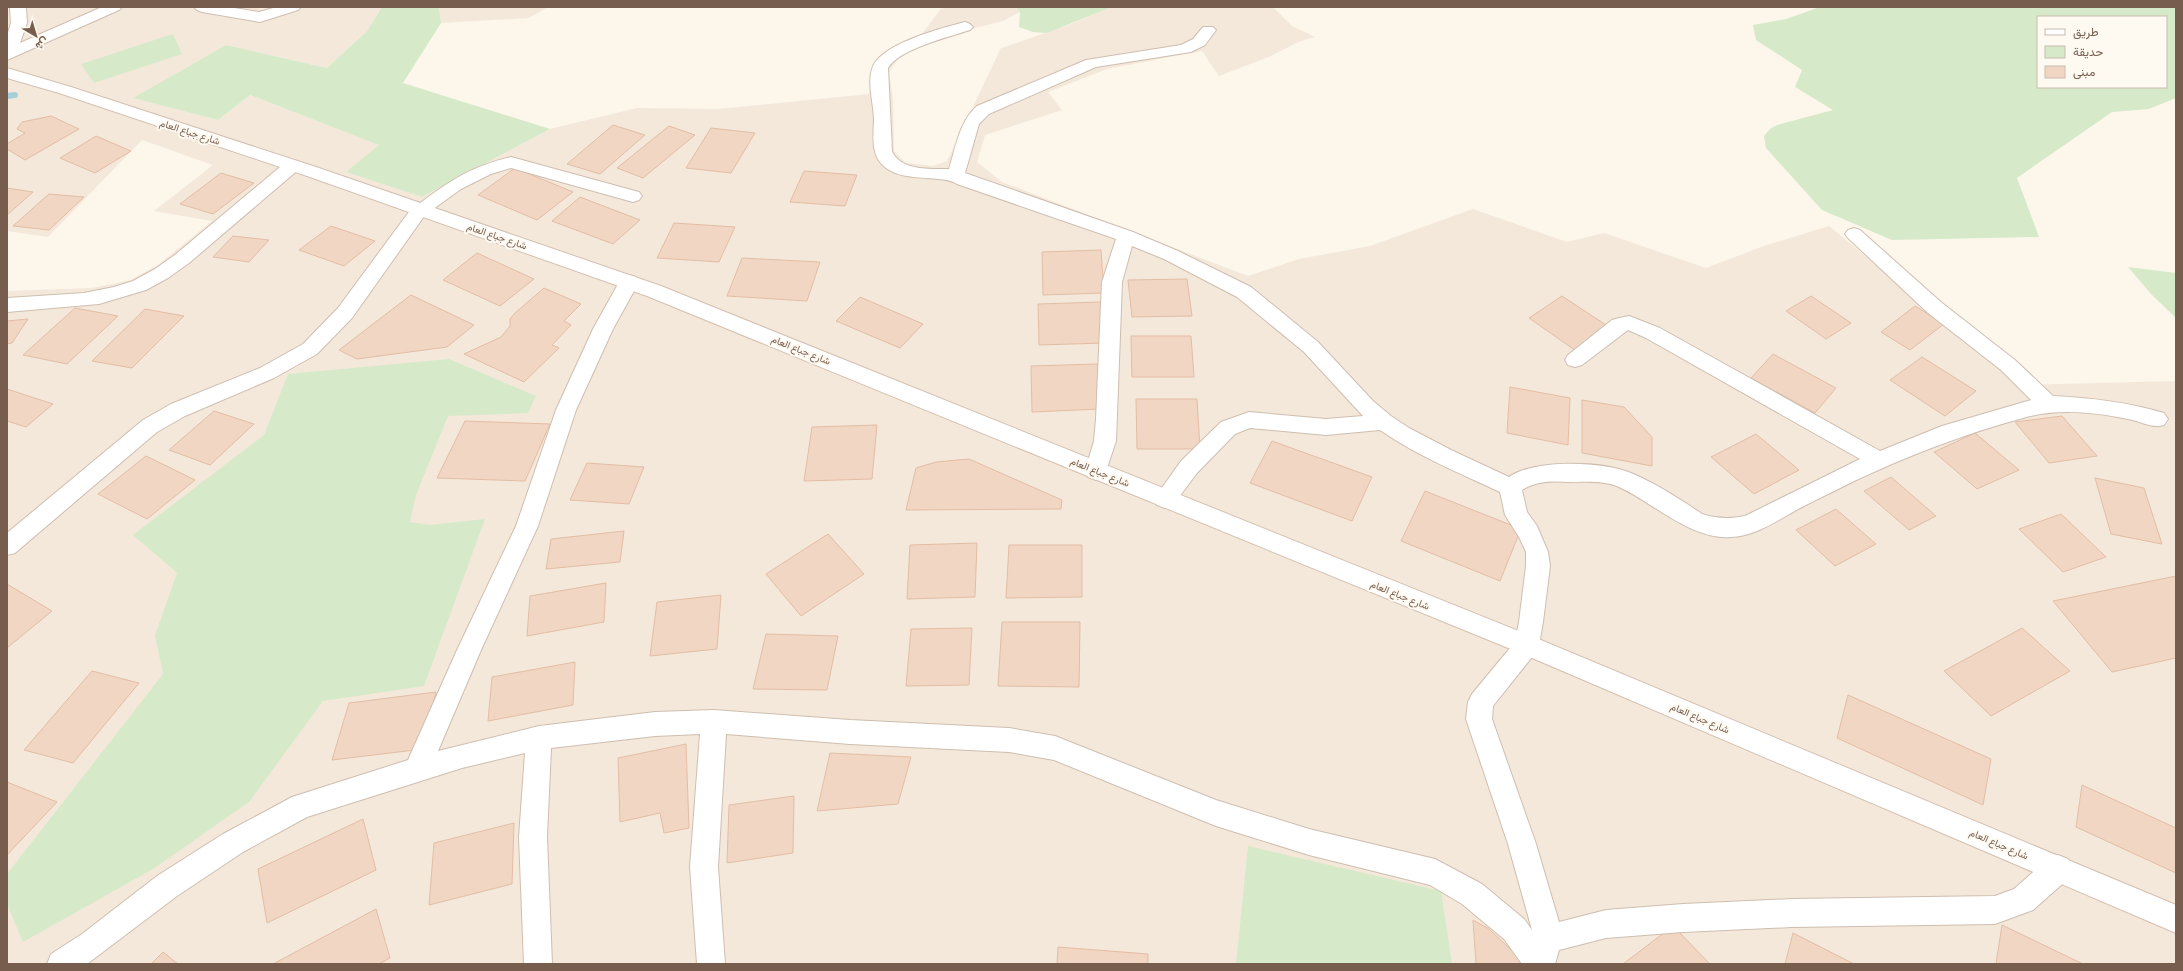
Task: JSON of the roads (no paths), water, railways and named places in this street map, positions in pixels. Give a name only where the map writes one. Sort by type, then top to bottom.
[{"type":"street","points":[[8,60],[19,23],[18,7]]},
{"type":"street","points":[[8,60],[114,7]]},
{"type":"street","points":[[202,7],[260,17],[293,7]]},
{"type":"street","points":[[965,27],[902,49],[882,64],[879,74],[882,105],[883,152],[890,162],[899,168],[909,171],[956,175],[963,180],[1011,198],[1126,236],[1171,254],[1244,292],[1311,347],[1366,407],[1384,422],[1401,434],[1443,456],[1510,487]]},
{"type":"street","points":[[956,175],[971,124],[976,116],[983,110],[1092,63],[1185,49],[1199,42],[1208,30]]},
{"type":"street","name":"شارع جباع العام","points":[[8,60],[64,90],[292,166],[629,282],[1526,645],[2176,919]]},
{"type":"street","points":[[7,546],[150,426],[178,410],[267,373],[310,348],[345,313],[421,210],[454,185],[485,170],[511,162],[633,196]]},
{"type":"street","points":[[7,305],[99,296],[128,290],[144,283],[163,273],[191,251],[292,166]]},
{"type":"street","points":[[1854,234],[1936,308],[2008,365],[2048,404]]},
{"type":"street","points":[[1096,471],[1105,441],[1107,418],[1112,282],[1126,236]]},
{"type":"street","points":[[418,768],[469,650],[527,526],[566,410],[603,329],[629,282]]},
{"type":"street","points":[[1576,360],[1619,325],[1629,323],[1653,333],[1879,460]]},
{"type":"street","points":[[1510,487],[1519,481],[1534,475],[1555,473],[1599,474],[1623,479],[1676,508],[1694,520],[1714,527],[1731,528],[1750,524],[1811,492],[1879,460],[1950,432],[2048,404],[2095,406],[2130,411],[2157,419]]},
{"type":"street","points":[[1165,499],[1189,467],[1228,428],[1249,420],[1326,427],[1384,422]]},
{"type":"street","points":[[1510,487],[1516,515],[1529,533],[1537,552],[1534,599],[1526,645],[1520,656],[1481,702],[1479,719],[1522,844],[1546,925],[1543,956]]},
{"type":"street","points":[[64,963],[92,944],[167,886],[233,843],[301,806],[418,768],[539,738],[654,724],[714,722],[850,732],[1009,740],[1055,748],[1216,813],[1309,842],[1435,873],[1472,894],[1514,929],[1543,956]]},
{"type":"street","points":[[711,964],[704,867],[714,722]]},
{"type":"street","points":[[538,964],[533,837],[539,738]]},
{"type":"street","points":[[1543,956],[1606,924],[1683,918],[1792,913],[1994,910],[2023,900],[2058,869]]},
{"type":"waterway","points":[[7,96],[15,95]]}]
